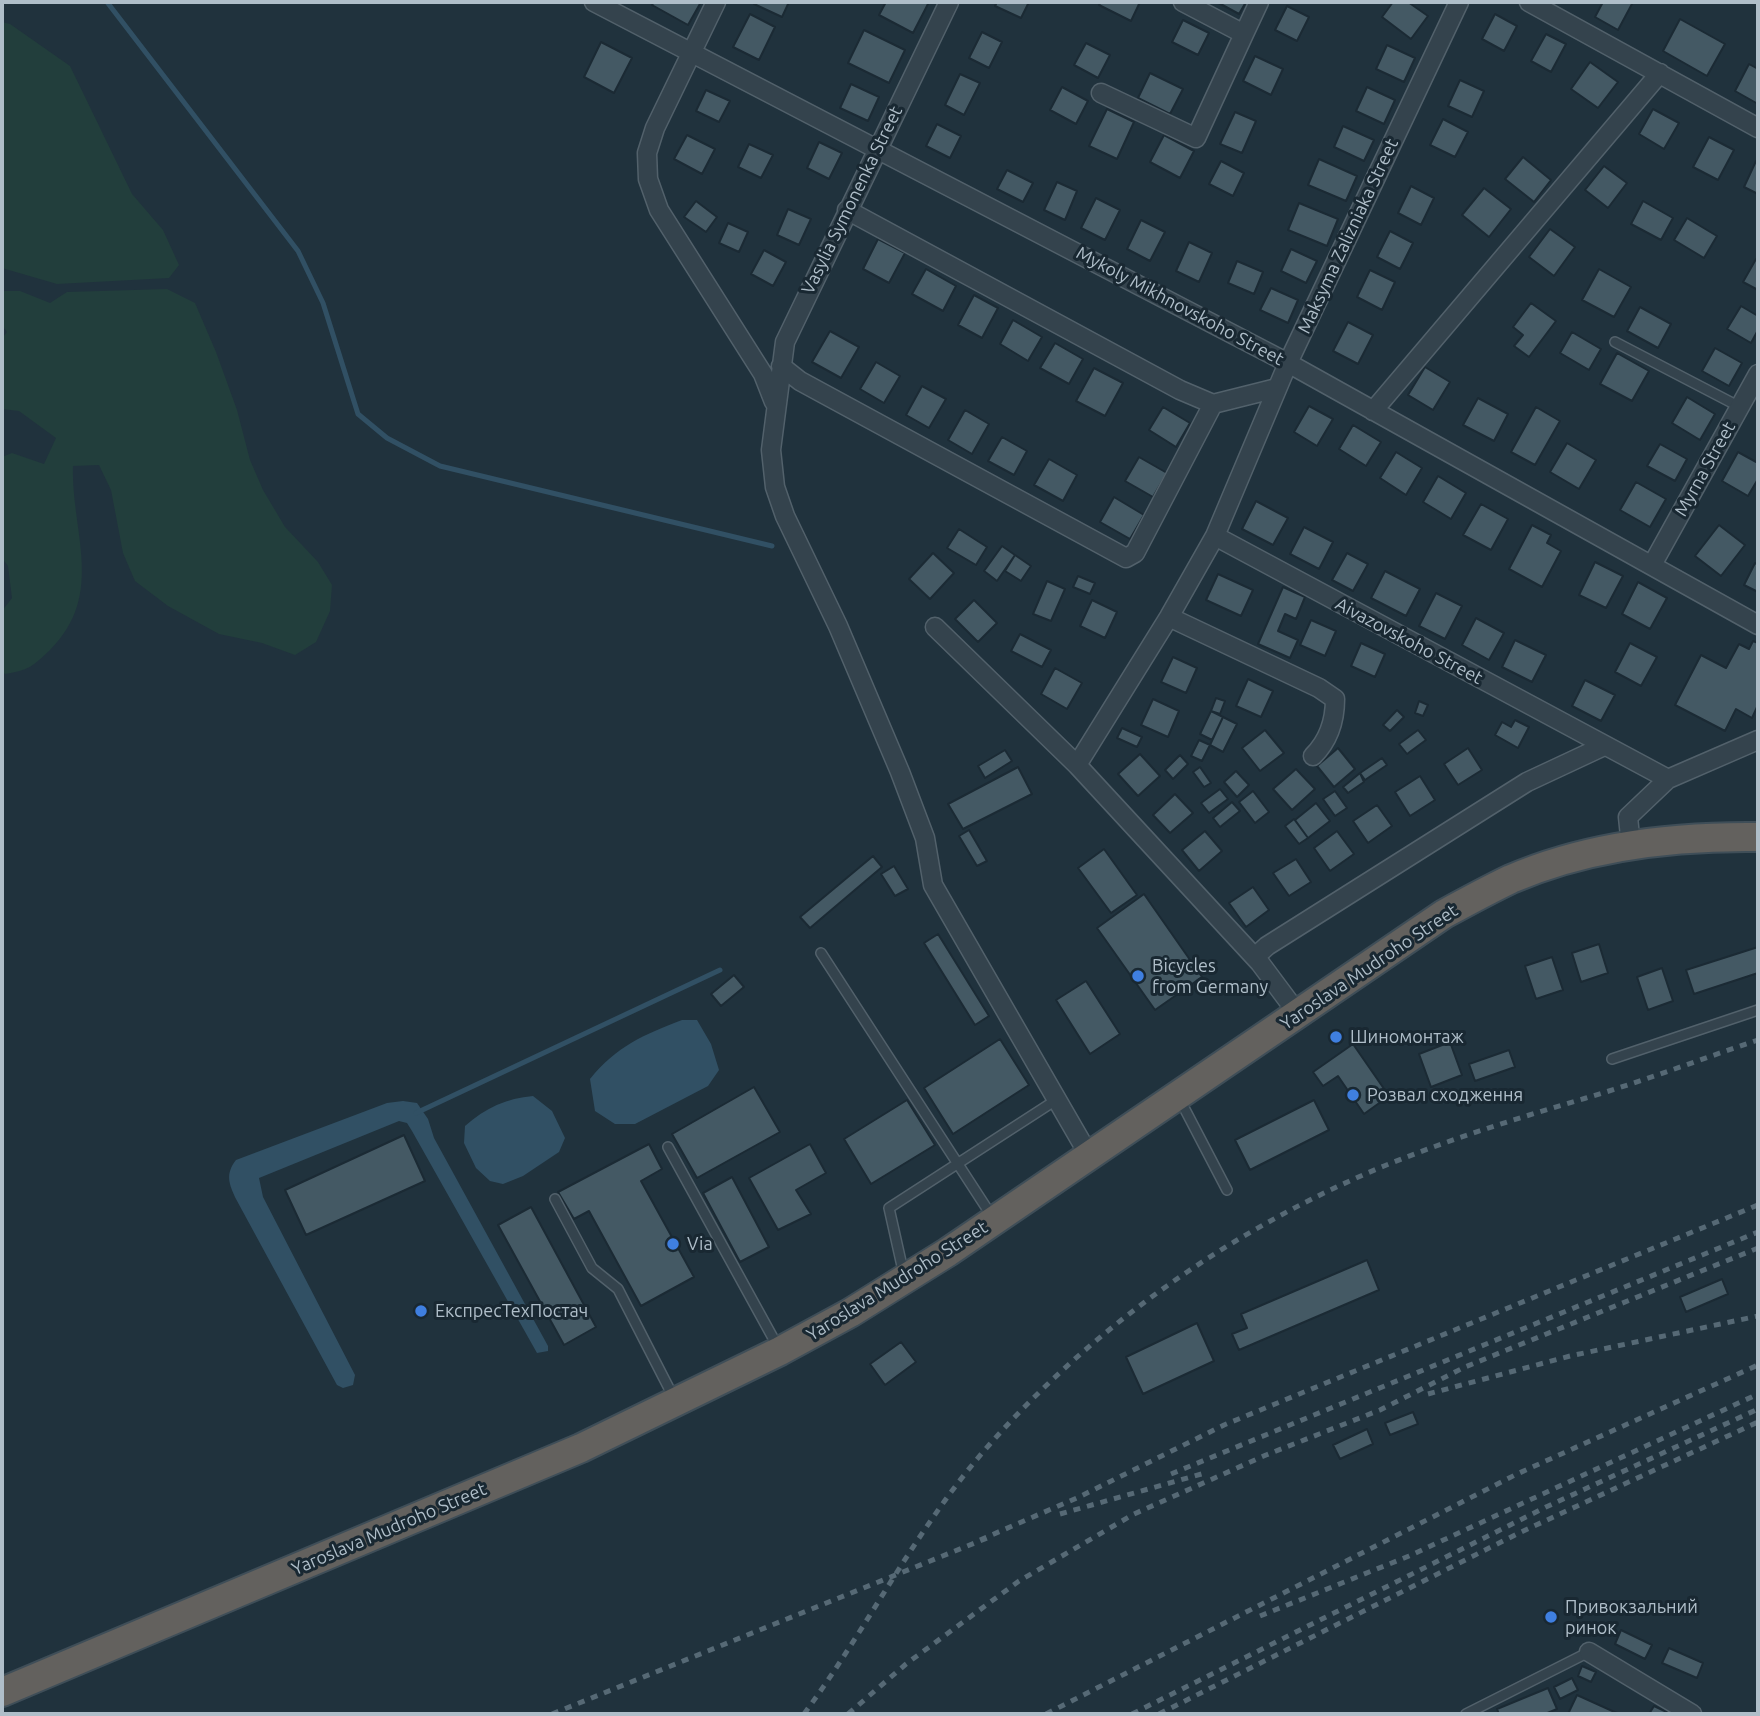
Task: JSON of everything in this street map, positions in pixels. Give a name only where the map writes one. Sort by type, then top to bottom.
[{"type":"highway","name":"Yaroslava Mudroho Street","points":[[2,1692],[581,1448],[780,1351],[905,1279],[995,1221],[1444,914],[1513,879],[1587,855],[1663,840],[1758,837]]},
{"type":"street","name":"Mykoly Mikhnovskoho Street","points":[[594,2],[1288,363],[1758,625]]},
{"type":"street","points":[[716,2],[655,128],[647,153],[648,179],[659,210],[763,374],[776,405]]},
{"type":"street","name":"Vasylia Symonenka Street","points":[[949,2],[797,312],[785,342],[771,450],[775,487],[785,516],[838,626],[900,772],[925,838],[933,885],[1090,1157]]},
{"type":"street","points":[[1183,2],[1244,34]]},
{"type":"street","points":[[1101,93],[1196,138],[1259,2]]},
{"type":"street","name":"Maksyma Zalizniaka Street","points":[[1077,765],[1170,617],[1215,537],[1288,363],[1460,2]]},
{"type":"street","points":[[1529,2],[1758,128]]},
{"type":"street","points":[[1373,411],[1660,73]]},
{"type":"street","points":[[781,366],[800,380],[1126,558],[1135,553],[1213,404],[1180,390],[847,210]]},
{"type":"street","name":"Myrna Street","points":[[1652,565],[1758,374]]},
{"type":"street","name":"Mykoly Mikhnovskoho Street","points":[[1213,404],[1277,388]]},
{"type":"street","name":"Aivazovskoho Street","points":[[1215,537],[1668,779]]},
{"type":"street","points":[[1170,617],[1320,688],[1335,699],[1335,718],[1327,737],[1313,756]]},
{"type":"street","points":[[935,627],[1077,765],[1255,957],[1298,1014]]},
{"type":"street","points":[[1631,846],[1628,817],[1668,779],[1758,740]]},
{"type":"street","points":[[1255,957],[1267,946],[1527,782],[1604,746]]},
{"type":"street","points":[[1589,1652],[1692,1714]]},
{"type":"lane","points":[[1615,342],[1740,407]]},
{"type":"lane","points":[[821,953],[995,1221]]},
{"type":"lane","points":[[1612,1059],[1758,1010]]},
{"type":"lane","points":[[1178,1096],[1227,1190]]},
{"type":"lane","points":[[905,1279],[889,1208],[1056,1100]]},
{"type":"lane","points":[[668,1147],[780,1351]]},
{"type":"lane","points":[[555,1199],[592,1268],[618,1289],[676,1403]]},
{"type":"lane","points":[[1466,1714],[1589,1652]]},
{"type":"green space","points":[[2,22],[10,24],[70,66],[132,194],[163,230],[179,265],[169,278],[57,284],[2,268]]},
{"type":"green space","points":[[167,289],[195,303],[216,352],[237,410],[250,460],[263,490],[285,527],[318,562],[332,585],[330,611],[316,642],[295,655],[262,643],[219,634],[168,606],[135,581],[123,553],[111,490],[99,465],[73,466],[82,562],[77,607],[67,629],[44,656],[25,669],[5,674],[2,671],[2,611],[12,598],[8,566],[2,558],[2,457],[12,453],[44,464],[56,438],[19,411],[2,409],[2,338],[7,332],[2,325],[2,291],[20,291],[50,303],[67,292]]},
{"type":"water","points":[[682,1020],[697,1020],[711,1044],[719,1070],[708,1086],[635,1124],[615,1124],[595,1111],[590,1079],[600,1068],[632,1043]]},
{"type":"water","points":[[533,1096],[552,1111],[565,1138],[559,1152],[523,1176],[503,1184],[490,1181],[476,1168],[464,1143],[465,1126],[497,1105]]},
{"type":"water","points":[[387,1103],[417,1103],[428,1119],[434,1138],[548,1346],[548,1351],[537,1353],[412,1131],[407,1123],[399,1121],[259,1178],[263,1197],[355,1375],[353,1385],[343,1388],[337,1385],[236,1199],[229,1175],[236,1160]]},
{"type":"building","points":[[654,2],[701,2],[688,25],[652,5]]},
{"type":"building","points":[[789,2],[782,17],[754,4]]},
{"type":"building","points":[[886,2],[929,2],[913,33],[879,15]]},
{"type":"building","points":[[997,2],[1029,2],[1021,18],[995,6]]},
{"type":"building","points":[[1101,2],[1140,2],[1131,21],[1099,5]]},
{"type":"building","points":[[1217,2],[1246,2],[1239,14]]},
{"type":"building","points":[[1393,2],[1408,2],[1428,16],[1411,39],[1382,17]]},
{"type":"building","points":[[1603,2],[1633,2],[1618,30],[1595,17]]},
{"type":"building","points":[[1287,6],[1309,17],[1297,41],[1275,30]]},
{"type":"building","points":[[750,14],[775,27],[759,60],[733,47]]},
{"type":"building","points":[[1495,14],[1517,26],[1504,51],[1482,39]]},
{"type":"building","points":[[1680,19],[1725,44],[1707,76],[1663,51]]},
{"type":"building","points":[[1183,20],[1209,33],[1198,55],[1172,42]]},
{"type":"building","points":[[864,30],[905,50],[889,83],[848,63]]},
{"type":"building","points":[[982,32],[1002,42],[989,68],[969,58]]},
{"type":"building","points":[[1546,34],[1566,44],[1551,72],[1531,61]]},
{"type":"building","points":[[601,42],[632,58],[614,93],[584,77]]},
{"type":"building","points":[[1086,43],[1110,55],[1098,78],[1074,65]]},
{"type":"building","points":[[1387,45],[1415,58],[1404,82],[1376,69]]},
{"type":"building","points":[[1255,56],[1283,69],[1271,95],[1243,81]]},
{"type":"building","points":[[1590,62],[1618,82],[1598,108],[1571,89]]},
{"type":"building","points":[[1749,64],[1758,69],[1758,104],[1735,91]]},
{"type":"building","points":[[1150,73],[1183,89],[1170,114],[1138,98]]},
{"type":"building","points":[[960,74],[980,83],[964,115],[945,105]]},
{"type":"building","points":[[1460,80],[1484,91],[1472,117],[1448,106]]},
{"type":"building","points":[[851,84],[879,97],[868,121],[840,108]]},
{"type":"building","points":[[1062,87],[1088,101],[1076,124],[1050,110]]},
{"type":"building","points":[[1367,87],[1395,100],[1384,124],[1356,111]]},
{"type":"building","points":[[706,90],[730,101],[719,122],[696,111]]},
{"type":"building","points":[[1107,109],[1134,122],[1117,159],[1089,146]]},
{"type":"building","points":[[1653,109],[1679,123],[1664,149],[1639,134]]},
{"type":"building","points":[[1235,112],[1256,121],[1242,153],[1220,144]]},
{"type":"building","points":[[1443,119],[1468,132],[1455,157],[1430,145]]},
{"type":"building","points":[[937,124],[961,136],[950,158],[926,146]]},
{"type":"building","points":[[1343,126],[1374,140],[1364,161],[1334,147]]},
{"type":"building","points":[[687,135],[715,149],[702,174],[674,159]]},
{"type":"building","points":[[1164,135],[1194,151],[1180,178],[1150,162]]},
{"type":"building","points":[[1709,137],[1734,150],[1718,180],[1693,167]]},
{"type":"building","points":[[819,142],[842,153],[829,179],[807,168]]},
{"type":"building","points":[[749,144],[773,155],[761,178],[738,167]]},
{"type":"building","points":[[1523,157],[1551,180],[1534,202],[1505,179]]},
{"type":"building","points":[[1319,159],[1357,176],[1346,201],[1308,185]]},
{"type":"building","points":[[1221,161],[1244,173],[1233,196],[1209,184]]},
{"type":"building","points":[[1756,161],[1758,162],[1758,194],[1744,187]]},
{"type":"building","points":[[1604,166],[1627,183],[1608,208],[1585,190]]},
{"type":"building","points":[[1007,170],[1033,183],[1023,202],[997,189]]},
{"type":"building","points":[[1057,182],[1077,191],[1065,220],[1044,210]]},
{"type":"building","points":[[1411,186],[1434,198],[1421,225],[1398,213]]},
{"type":"building","points":[[1484,188],[1511,209],[1489,237],[1462,215]]},
{"type":"building","points":[[1096,198],[1120,210],[1105,240],[1081,228]]},
{"type":"building","points":[[696,201],[717,217],[706,232],[684,217]]},
{"type":"building","points":[[1643,201],[1673,218],[1661,240],[1631,224]]},
{"type":"building","points":[[1299,203],[1338,219],[1327,246],[1288,230]]},
{"type":"building","points":[[788,209],[811,219],[799,245],[777,235]]},
{"type":"building","points":[[1687,218],[1717,236],[1704,258],[1674,240]]},
{"type":"building","points":[[1141,220],[1165,232],[1150,261],[1127,249]]},
{"type":"building","points":[[728,223],[748,232],[739,252],[719,243]]},
{"type":"building","points":[[1550,229],[1575,247],[1554,276],[1529,257]]},
{"type":"building","points":[[1390,231],[1413,243],[1400,269],[1377,257]]},
{"type":"building","points":[[878,239],[905,253],[889,283],[863,269]]},
{"type":"building","points":[[1189,242],[1212,253],[1199,282],[1176,271]]},
{"type":"building","points":[[1291,249],[1317,261],[1306,283],[1281,271]]},
{"type":"building","points":[[764,250],[786,262],[773,286],[751,274]]},
{"type":"building","points":[[1756,259],[1758,260],[1758,290],[1743,282]]},
{"type":"building","points":[[1237,261],[1263,272],[1254,294],[1228,283]]},
{"type":"building","points":[[926,269],[956,286],[943,311],[912,294]]},
{"type":"building","points":[[1599,269],[1631,287],[1614,317],[1582,300]]},
{"type":"building","points":[[1370,270],[1395,282],[1382,310],[1357,297]]},
{"type":"building","points":[[1271,288],[1298,300],[1288,323],[1260,310]]},
{"type":"building","points":[[974,295],[998,308],[982,338],[958,325]]},
{"type":"building","points":[[1531,303],[1556,321],[1529,357],[1514,346],[1523,335],[1513,327]]},
{"type":"building","points":[[1741,306],[1758,316],[1758,330],[1751,343],[1727,329]]},
{"type":"building","points":[[1640,307],[1671,324],[1658,348],[1627,331]]},
{"type":"building","points":[[1013,320],[1042,337],[1028,361],[1000,344]]},
{"type":"building","points":[[1348,322],[1373,335],[1358,364],[1333,351]]},
{"type":"building","points":[[830,331],[859,347],[841,378],[812,362]]},
{"type":"building","points":[[1572,332],[1601,349],[1589,370],[1560,353]]},
{"type":"building","points":[[1055,343],[1083,359],[1069,384],[1040,368]]},
{"type":"building","points":[[1715,348],[1742,363],[1729,386],[1702,371]]},
{"type":"building","points":[[1617,353],[1649,371],[1632,401],[1600,384]]},
{"type":"building","points":[[876,362],[900,376],[884,403],[860,389]]},
{"type":"building","points":[[1425,367],[1450,382],[1433,410],[1408,395]]},
{"type":"building","points":[[1094,368],[1123,383],[1105,416],[1076,401]]},
{"type":"building","points":[[922,386],[946,399],[929,428],[906,415]]},
{"type":"building","points":[[1687,397],[1715,414],[1700,440],[1672,423]]},
{"type":"building","points":[[1478,398],[1508,414],[1494,441],[1463,425]]},
{"type":"building","points":[[1309,406],[1333,419],[1317,446],[1294,432]]},
{"type":"building","points":[[1163,407],[1190,423],[1176,447],[1149,430]]},
{"type":"building","points":[[1536,407],[1560,421],[1535,465],[1511,452]]},
{"type":"building","points":[[965,410],[989,424],[972,454],[948,440]]},
{"type":"building","points":[[1353,425],[1381,442],[1366,466],[1339,449]]},
{"type":"building","points":[[1002,437],[1027,451],[1014,475],[988,461]]},
{"type":"building","points":[[1567,443],[1596,460],[1579,489],[1550,472]]},
{"type":"building","points":[[1660,444],[1687,459],[1675,481],[1647,466]]},
{"type":"building","points":[[1396,452],[1422,468],[1406,495],[1380,478]]},
{"type":"building","points":[[1738,452],[1758,463],[1758,479],[1748,496],[1722,481]]},
{"type":"building","points":[[1139,457],[1167,473],[1153,497],[1125,481]]},
{"type":"building","points":[[1049,459],[1077,475],[1063,501],[1034,485]]},
{"type":"building","points":[[1438,476],[1466,493],[1451,519],[1423,502]]},
{"type":"building","points":[[1636,482],[1666,499],[1650,527],[1620,510]]},
{"type":"building","points":[[1114,497],[1144,515],[1130,539],[1100,522]]},
{"type":"building","points":[[1256,501],[1288,518],[1273,545],[1242,529]]},
{"type":"building","points":[[1481,504],[1508,519],[1491,550],[1463,535]]},
{"type":"building","points":[[1532,525],[1551,535],[1547,543],[1561,551],[1542,587],[1509,569]]},
{"type":"building","points":[[1719,525],[1745,545],[1721,576],[1695,556]]},
{"type":"building","points":[[1304,527],[1333,542],[1319,569],[1290,554]]},
{"type":"building","points":[[959,529],[987,547],[976,565],[947,548]]},
{"type":"building","points":[[1002,546],[1015,555],[997,581],[984,571]]},
{"type":"building","points":[[933,553],[954,573],[930,599],[909,579]]},
{"type":"building","points":[[1347,553],[1368,564],[1353,591],[1332,580]]},
{"type":"building","points":[[1015,555],[1031,566],[1021,581],[1005,571]]},
{"type":"building","points":[[1595,562],[1623,576],[1606,608],[1579,595]]},
{"type":"building","points":[[1755,563],[1758,565],[1758,592],[1744,585]]},
{"type":"building","points":[[1385,571],[1420,589],[1406,616],[1371,598]]},
{"type":"building","points":[[1218,574],[1253,590],[1241,616],[1206,600]]},
{"type":"building","points":[[1078,576],[1095,583],[1090,594],[1073,587]]},
{"type":"building","points":[[1047,581],[1065,589],[1051,621],[1033,614]]},
{"type":"building","points":[[1638,582],[1667,598],[1650,629],[1622,614]]},
{"type":"building","points":[[1283,587],[1305,597],[1296,619],[1285,614],[1278,631],[1298,640],[1290,658],[1258,644]]},
{"type":"building","points":[[1436,593],[1462,606],[1445,639],[1419,626]]},
{"type":"building","points":[[974,600],[997,623],[978,642],[955,619]]},
{"type":"building","points":[[1092,600],[1117,612],[1105,638],[1080,626]]},
{"type":"building","points":[[1476,618],[1504,633],[1489,660],[1462,645]]},
{"type":"building","points":[[1311,620],[1336,631],[1325,656],[1300,645]]},
{"type":"building","points":[[1020,634],[1051,650],[1042,667],[1011,651]]},
{"type":"building","points":[[1515,640],[1546,655],[1532,682],[1502,667]]},
{"type":"building","points":[[1753,641],[1758,643],[1758,705],[1752,718],[1736,709],[1725,731],[1675,705],[1701,655],[1726,668],[1739,644],[1749,649]]},
{"type":"building","points":[[1361,643],[1385,654],[1375,677],[1351,666]]},
{"type":"building","points":[[1630,643],[1657,657],[1641,686],[1615,672]]},
{"type":"building","points":[[1173,657],[1197,668],[1186,693],[1161,682]]},
{"type":"building","points":[[1055,668],[1082,683],[1067,709],[1041,694]]},
{"type":"building","points":[[1248,679],[1273,691],[1261,717],[1236,706]]},
{"type":"building","points":[[1585,680],[1615,695],[1601,721],[1572,706]]},
{"type":"building","points":[[1216,698],[1225,701],[1220,714],[1211,711]]},
{"type":"building","points":[[1153,699],[1179,711],[1168,737],[1141,725]]},
{"type":"building","points":[[1419,701],[1428,705],[1423,716],[1415,713]]},
{"type":"building","points":[[1397,710],[1404,717],[1390,731],[1383,725]]},
{"type":"building","points":[[1211,711],[1223,717],[1212,740],[1200,734]]},
{"type":"building","points":[[1223,717],[1237,724],[1223,752],[1210,745]]},
{"type":"building","points":[[1515,720],[1529,727],[1518,748],[1495,735],[1502,722],[1511,727]]},
{"type":"building","points":[[1122,728],[1142,737],[1137,747],[1117,738]]},
{"type":"building","points":[[1265,730],[1284,753],[1260,771],[1242,748]]},
{"type":"building","points":[[1418,730],[1426,740],[1407,754],[1399,744]]},
{"type":"building","points":[[1199,740],[1210,745],[1202,761],[1191,756]]},
{"type":"building","points":[[1338,748],[1355,769],[1334,787],[1317,766]]},
{"type":"building","points":[[1468,748],[1482,770],[1458,785],[1444,764]]},
{"type":"building","points":[[1005,750],[1012,761],[985,778],[978,766]]},
{"type":"building","points":[[1140,754],[1160,776],[1138,796],[1118,774]]},
{"type":"building","points":[[1180,755],[1188,764],[1173,779],[1165,770]]},
{"type":"building","points":[[1382,758],[1387,765],[1365,780],[1360,773]]},
{"type":"building","points":[[1018,767],[1032,794],[963,829],[948,804]]},
{"type":"building","points":[[1200,767],[1211,783],[1204,787],[1193,772]]},
{"type":"building","points":[[1296,769],[1315,789],[1292,810],[1273,789]]},
{"type":"building","points":[[1236,771],[1249,785],[1237,797],[1224,782]]},
{"type":"building","points":[[1360,773],[1364,782],[1348,793],[1343,787]]},
{"type":"building","points":[[1420,776],[1435,800],[1410,816],[1395,792]]},
{"type":"building","points":[[1220,789],[1228,799],[1209,813],[1201,803]]},
{"type":"building","points":[[1253,791],[1269,812],[1255,823],[1239,802]]},
{"type":"building","points":[[1335,791],[1347,808],[1335,816],[1323,799]]},
{"type":"building","points":[[1175,794],[1193,813],[1170,833],[1153,815]]},
{"type":"building","points":[[1232,802],[1240,811],[1220,827],[1213,818]]},
{"type":"building","points":[[1316,803],[1330,821],[1308,838],[1295,820]]},
{"type":"building","points":[[1377,805],[1392,826],[1368,843],[1353,821]]},
{"type":"building","points":[[1294,819],[1308,838],[1299,844],[1285,826]]},
{"type":"building","points":[[969,830],[987,861],[977,866],[959,836]]},
{"type":"building","points":[[1205,831],[1222,851],[1199,871],[1182,850]]},
{"type":"building","points":[[1337,831],[1354,854],[1330,871],[1314,848]]},
{"type":"building","points":[[1104,849],[1137,895],[1111,913],[1078,868]]},
{"type":"building","points":[[873,856],[882,867],[810,928],[800,917]]},
{"type":"building","points":[[1296,859],[1311,882],[1289,896],[1273,873]]},
{"type":"building","points":[[894,866],[908,889],[895,896],[881,874]]},
{"type":"building","points":[[1253,887],[1269,910],[1246,927],[1229,903]]},
{"type":"building","points":[[1144,894],[1202,977],[1155,1010],[1097,928]]},
{"type":"building","points":[[938,934],[989,1016],[975,1025],[924,943]]},
{"type":"building","points":[[1599,944],[1608,973],[1581,982],[1572,953]]},
{"type":"building","points":[[1758,947],[1758,973],[1694,994],[1686,970]]},
{"type":"building","points":[[1552,957],[1563,990],[1536,999],[1525,966]]},
{"type":"building","points":[[1662,968],[1673,1001],[1648,1010],[1637,977]]},
{"type":"building","points":[[734,975],[744,987],[721,1006],[711,994]]},
{"type":"building","points":[[1086,981],[1120,1034],[1090,1054],[1056,1000]]},
{"type":"building","points":[[1000,1039],[1029,1085],[953,1134],[924,1088]]},
{"type":"building","points":[[1450,1042],[1462,1075],[1431,1087],[1419,1054]]},
{"type":"building","points":[[1353,1044],[1389,1096],[1364,1114],[1338,1076],[1323,1086],[1313,1072]]},
{"type":"building","points":[[1509,1050],[1515,1067],[1475,1081],[1469,1064]]},
{"type":"building","points":[[754,1087],[780,1132],[697,1178],[672,1134]]},
{"type":"building","points":[[907,1100],[935,1145],[871,1184],[844,1139]]},
{"type":"building","points":[[1314,1100],[1329,1130],[1250,1170],[1235,1140]]},
{"type":"building","points":[[404,1135],[425,1181],[306,1235],[285,1190]]},
{"type":"building","points":[[649,1144],[662,1169],[641,1181],[694,1277],[641,1306],[589,1211],[574,1219],[558,1192]]},
{"type":"building","points":[[810,1144],[826,1173],[796,1190],[811,1214],[778,1230],[749,1178]]},
{"type":"building","points":[[732,1177],[769,1247],[740,1262],[703,1193]]},
{"type":"building","points":[[531,1207],[596,1327],[564,1345],[498,1225]]},
{"type":"building","points":[[1367,1260],[1379,1290],[1239,1350],[1232,1334],[1247,1328],[1241,1314]]},
{"type":"building","points":[[1722,1279],[1728,1294],[1686,1312],[1680,1297]]},
{"type":"building","points":[[1197,1323],[1214,1361],[1143,1394],[1126,1357]]},
{"type":"building","points":[[901,1342],[916,1362],[885,1385],[870,1364]]},
{"type":"building","points":[[1413,1412],[1418,1424],[1390,1435],[1385,1423]]},
{"type":"building","points":[[1367,1429],[1373,1444],[1340,1459],[1333,1445]]},
{"type":"building","points":[[1621,1630],[1652,1645],[1645,1659],[1615,1644]]},
{"type":"building","points":[[1669,1648],[1703,1663],[1697,1678],[1662,1663]]},
{"type":"building","points":[[1582,1666],[1596,1672],[1591,1682],[1578,1676]]},
{"type":"building","points":[[1572,1678],[1578,1690],[1560,1699],[1554,1687]]},
{"type":"building","points":[[1548,1688],[1557,1709],[1545,1714],[1499,1714],[1497,1709]]},
{"type":"building","points":[[1577,1695],[1619,1714],[1568,1714]]},
{"type":"building","points":[[1654,1706],[1671,1714],[1649,1714]]},
{"type":"waterway","points":[[107,2],[298,251],[323,303],[358,414],[387,438],[440,466],[772,546]]},
{"type":"waterway","points":[[416,1113],[720,970]]},
{"type":"railway","points":[[804,1714],[939,1508],[990,1444],[1076,1358],[1122,1319],[1171,1283],[1222,1249],[1275,1219],[1384,1166],[1484,1129],[1758,1040]]},
{"type":"railway","points":[[980,1540],[1079,1497],[1224,1425],[1758,1205]]},
{"type":"railway","points":[[1171,1474],[1758,1232]]},
{"type":"railway","points":[[848,1714],[906,1664],[1019,1581],[1134,1514],[1266,1455],[1380,1410],[1465,1367],[1758,1248]]},
{"type":"railway","points":[[1428,1394],[1570,1356],[1758,1316]]},
{"type":"railway","points":[[1046,1714],[1517,1474],[1758,1365]]},
{"type":"railway","points":[[1260,1616],[1409,1556],[1758,1394]]},
{"type":"railway","points":[[1132,1714],[1546,1507],[1758,1409]]},
{"type":"railway","points":[[1159,1714],[1519,1533],[1758,1422]]},
{"type":"railway","points":[[1060,1514],[1205,1473]]},
{"type":"railway","points":[[552,1714],[987,1538]]},
{"type":"place","name":"Bicycles from Germany","points":[[1138,976]]},
{"type":"place","name":"Шиномонтаж","points":[[1336,1037]]},
{"type":"place","name":"Розвал сходження","points":[[1353,1095]]},
{"type":"place","name":"Via","points":[[673,1244]]},
{"type":"place","name":"ЕкспресТехПостач","points":[[421,1311]]},
{"type":"place","name":"Привокзальний ринок","points":[[1551,1617]]}]
